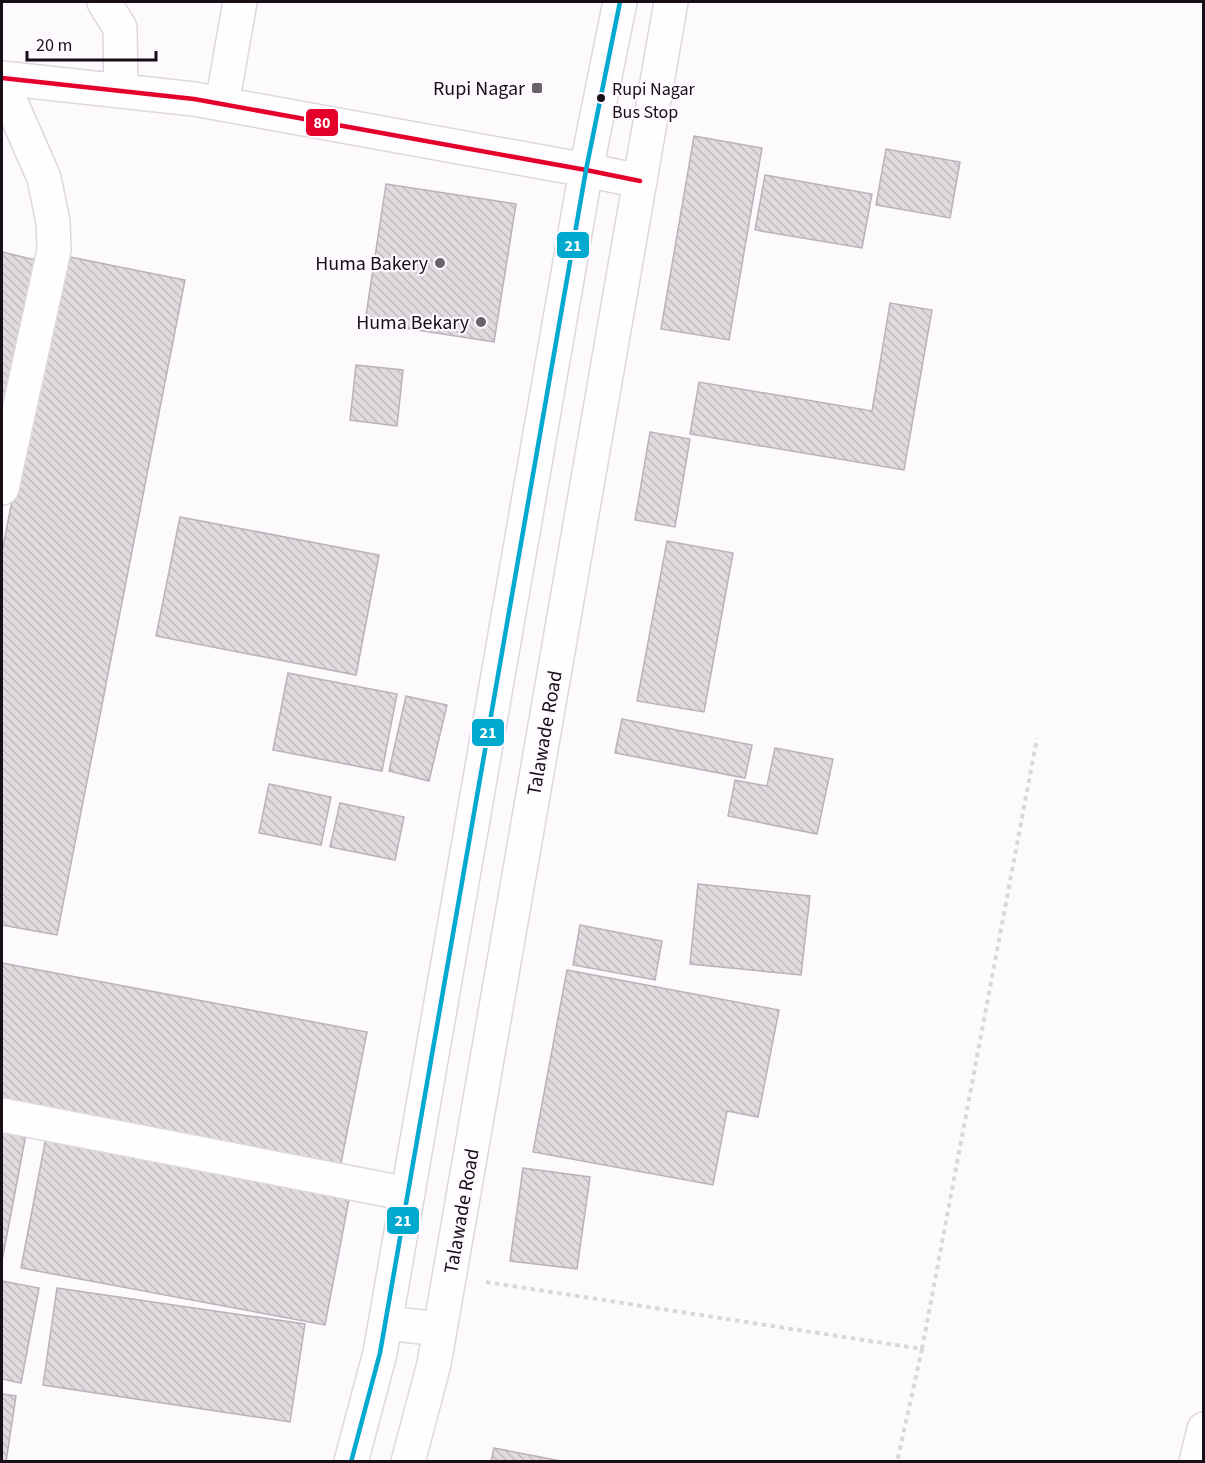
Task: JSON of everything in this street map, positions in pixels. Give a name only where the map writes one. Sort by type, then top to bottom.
[{"type":"main road","points":[[104,2],[120,28],[121,91]]},
{"type":"main road","points":[[222,104],[240,2]]},
{"type":"main road","points":[[351,1461],[386,1323],[586,170],[620,2]]},
{"type":"main road","name":"Talawade Road","points":[[408,1461],[434,1364],[450,1276],[671,2]]},
{"type":"main road","points":[[2,78],[222,104],[640,181]]},
{"type":"main road","points":[[2,82],[44,178],[53,222],[54,250],[2,488]]},
{"type":"main road","points":[[2,1115],[408,1194]]},
{"type":"main road","points":[[386,1323],[440,1329]]},
{"type":"main road","points":[[1196,1461],[1203,1429]]},
{"type":"path","points":[[897,1461],[922,1349],[1036,738]]},
{"type":"path","points":[[450,1276],[922,1349]]},
{"type":"building","points":[[694,136],[762,148],[729,340],[661,329]]},
{"type":"building","points":[[886,149],[960,162],[950,218],[876,205]]},
{"type":"building","points":[[765,175],[872,194],[862,248],[755,230]]},
{"type":"building","name":"Huma Bakery","points":[[386,184],[516,204],[494,342],[365,322]]},
{"type":"building","points":[[2,252],[44,262],[2,449]]},
{"type":"building","points":[[60,255],[185,280],[57,935],[2,925],[2,552]]},
{"type":"building","points":[[890,303],[932,310],[904,470],[690,434],[699,382],[872,411]]},
{"type":"building","points":[[356,365],[403,370],[397,426],[350,420]]},
{"type":"building","points":[[650,432],[690,439],[675,527],[635,520]]},
{"type":"building","points":[[180,517],[379,555],[356,675],[156,636]]},
{"type":"building","points":[[667,541],[733,553],[704,712],[637,701]]},
{"type":"building","points":[[288,673],[397,694],[382,771],[273,750]]},
{"type":"building","points":[[406,696],[447,705],[429,781],[389,771]]},
{"type":"building","points":[[622,719],[752,745],[745,778],[615,753]]},
{"type":"building","points":[[775,748],[833,759],[817,834],[728,816],[735,780],[767,786]]},
{"type":"building","points":[[269,784],[331,797],[321,845],[259,833]]},
{"type":"building","points":[[340,803],[404,817],[395,860],[330,847]]},
{"type":"building","points":[[698,884],[810,896],[801,975],[690,964]]},
{"type":"building","points":[[580,925],[662,941],[655,980],[573,965]]},
{"type":"building","points":[[2,963],[367,1032],[339,1173],[2,1109]]},
{"type":"building","points":[[567,970],[779,1010],[758,1117],[727,1111],[713,1185],[533,1152]]},
{"type":"building","points":[[2,1125],[27,1129],[2,1261]]},
{"type":"building","points":[[47,1132],[351,1189],[325,1325],[21,1268]]},
{"type":"building","points":[[523,1168],[590,1177],[577,1269],[510,1261]]},
{"type":"building","points":[[2,1281],[39,1288],[21,1383],[2,1379]]},
{"type":"building","points":[[57,1288],[305,1324],[290,1422],[43,1385]]},
{"type":"building","points":[[2,1394],[16,1396],[6,1462],[2,1462]]},
{"type":"building","points":[[494,1448],[566,1462],[491,1462]]},
{"type":"transit line","name":"21","points":[[351,1462],[380,1353],[586,170],[620,2]]},
{"type":"transit line","name":"80","points":[[2,78],[194,99],[640,181]]},
{"type":"place","name":"Rupi Nagar","points":[[537,88]]},
{"type":"place","name":"Rupi Nagar Bus Stop","points":[[601,98]]},
{"type":"place","name":"Huma Bakery","points":[[440,263]]},
{"type":"place","name":"Huma Bekary","points":[[481,322]]}]
